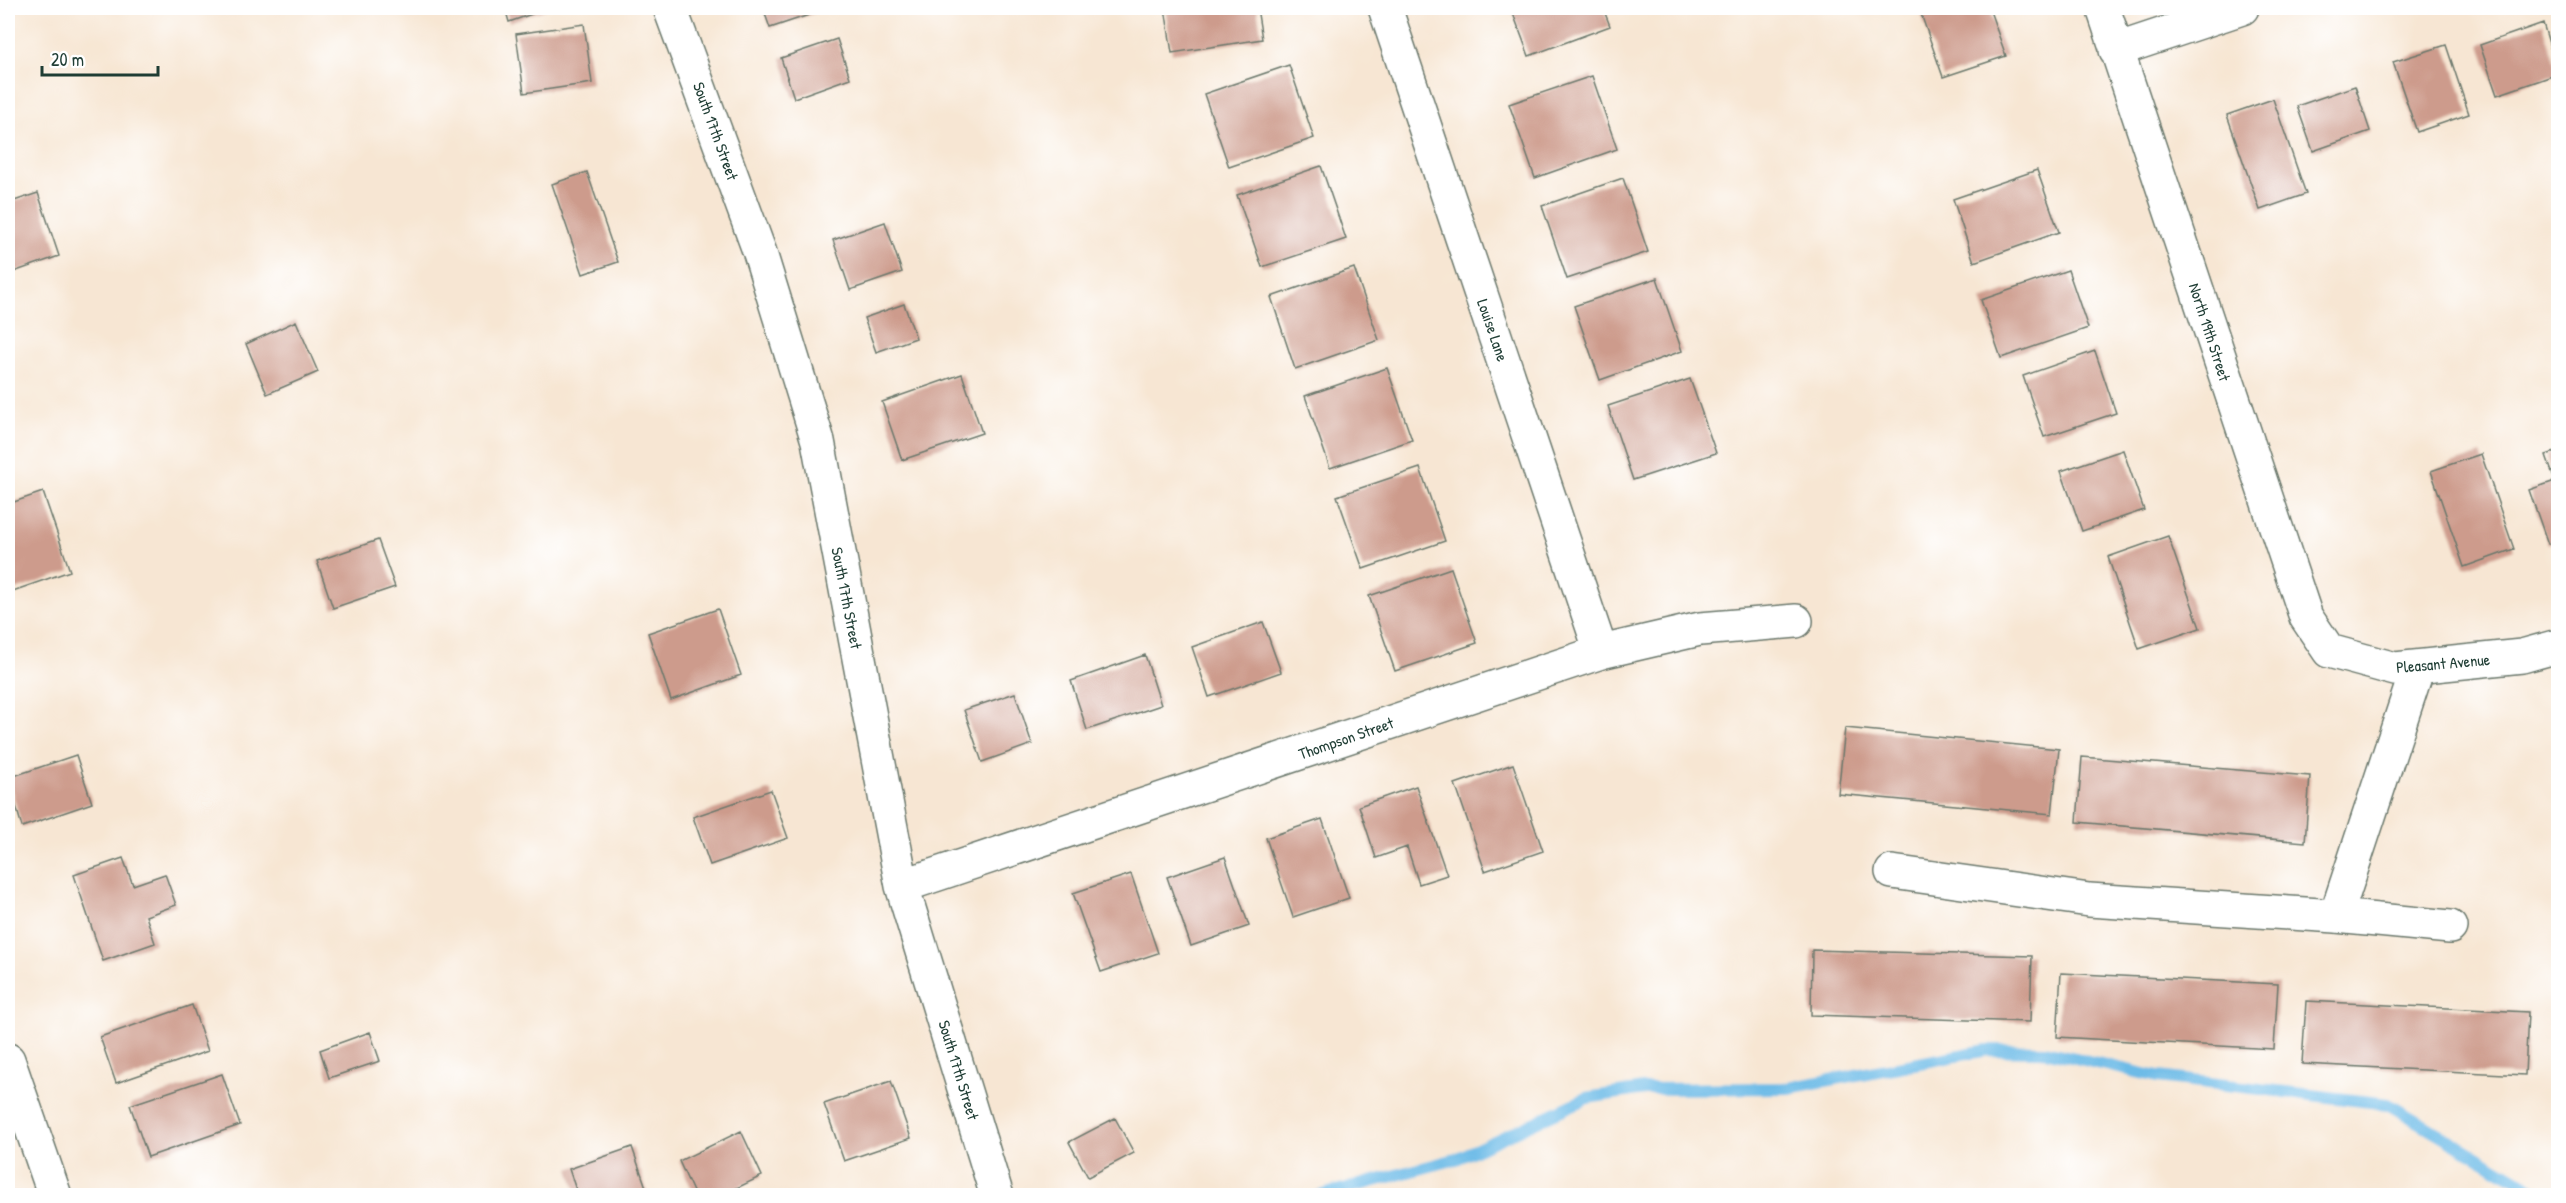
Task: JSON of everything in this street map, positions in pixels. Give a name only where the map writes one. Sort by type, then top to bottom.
[{"type":"street","name":"South 17th Street","points":[[670,8],[760,253],[818,441],[902,886],[997,1196]]},
{"type":"street","name":"Louise Lane","points":[[1385,8],[1601,652]]},
{"type":"street","name":"North 19th Street","points":[[2103,8],[2306,617],[2329,651]]},
{"type":"street","points":[[2116,50],[2242,8]]},
{"type":"street","name":"Thompson Street","points":[[902,886],[1601,652],[1700,629],[1797,621]]},
{"type":"street","name":"Pleasant Avenue","points":[[2329,651],[2395,669],[2522,656],[2559,646]]},
{"type":"street","points":[[2336,916],[2418,667]]},
{"type":"street","points":[[1892,872],[2089,900],[2336,916],[2450,927]]},
{"type":"street","points":[[8,1060],[55,1196]]},
{"type":"building","points":[[505,8],[549,8],[509,22]]},
{"type":"building","points":[[763,8],[820,8],[821,11],[770,28]]},
{"type":"building","points":[[1165,8],[1257,8],[1262,39],[1172,53]]},
{"type":"building","points":[[1511,8],[1603,8],[1610,26],[1529,56]]},
{"type":"building","points":[[1928,8],[1989,8],[2006,56],[1943,77],[1920,11]]},
{"type":"building","points":[[2543,23],[2558,74],[2497,95],[2480,45]]},
{"type":"building","points":[[584,24],[592,83],[524,93],[516,34]]},
{"type":"building","points":[[837,39],[850,78],[794,98],[781,58]]},
{"type":"building","points":[[2446,45],[2469,114],[2417,132],[2393,62]]},
{"type":"building","points":[[1289,65],[1314,138],[1229,167],[1204,94]]},
{"type":"building","points":[[1592,76],[1617,149],[1535,178],[1509,104]]},
{"type":"building","points":[[2355,86],[2370,131],[2313,151],[2297,106]]},
{"type":"building","points":[[2273,99],[2306,194],[2260,210],[2227,115]]},
{"type":"building","points":[[1321,166],[1346,239],[1262,267],[1237,195]]},
{"type":"building","points":[[2037,170],[2059,232],[1974,262],[1953,199]]},
{"type":"building","points":[[587,172],[618,262],[583,274],[552,184]]},
{"type":"building","points":[[1623,178],[1648,252],[1567,279],[1542,206]]},
{"type":"building","points":[[38,193],[59,256],[8,274],[8,203]]},
{"type":"building","points":[[885,222],[902,272],[850,290],[833,240]]},
{"type":"building","points":[[1354,268],[1379,340],[1295,369],[1271,297]]},
{"type":"building","points":[[2068,270],[2088,328],[2001,358],[1981,300]]},
{"type":"building","points":[[1657,278],[1682,351],[1600,380],[1574,306]]},
{"type":"building","points":[[904,304],[916,338],[876,352],[864,318]]},
{"type":"building","points":[[296,321],[318,372],[267,394],[246,344]]},
{"type":"building","points":[[2095,351],[2116,413],[2044,437],[2023,376]]},
{"type":"building","points":[[1387,368],[1412,440],[1330,468],[1305,396]]},
{"type":"building","points":[[962,374],[982,433],[902,460],[882,402]]},
{"type":"building","points":[[1690,379],[1716,453],[1633,480],[1608,406]]},
{"type":"building","points":[[2123,450],[2144,510],[2082,531],[2061,471]]},
{"type":"building","points":[[2558,451],[2558,540],[2548,544],[2529,490],[2555,481],[2546,455]]},
{"type":"building","points":[[2481,454],[2514,549],[2464,567],[2431,471]]},
{"type":"building","points":[[1420,468],[1445,541],[1363,569],[1337,496]]},
{"type":"building","points":[[43,492],[70,571],[10,592],[8,584],[8,504]]},
{"type":"building","points":[[2168,536],[2200,628],[2139,649],[2108,557]]},
{"type":"building","points":[[378,540],[395,587],[333,608],[317,561]]},
{"type":"building","points":[[1451,568],[1477,643],[1395,671],[1369,596]]},
{"type":"building","points":[[718,609],[741,675],[671,700],[648,633]]},
{"type":"building","points":[[1263,622],[1281,672],[1209,697],[1192,647]]},
{"type":"building","points":[[1145,655],[1161,705],[1087,730],[1071,681]]},
{"type":"building","points":[[1015,693],[1032,744],[982,762],[964,710]]},
{"type":"building","points":[[1845,728],[2059,749],[2052,814],[1838,794]]},
{"type":"building","points":[[76,755],[92,803],[22,827],[8,778]]},
{"type":"building","points":[[2082,757],[2310,776],[2305,842],[2077,822]]},
{"type":"building","points":[[1513,764],[1543,851],[1485,871],[1455,784]]},
{"type":"building","points":[[1416,786],[1447,875],[1419,884],[1407,847],[1376,858],[1359,806]]},
{"type":"building","points":[[771,790],[788,838],[710,865],[693,817]]},
{"type":"building","points":[[1322,819],[1349,898],[1293,917],[1266,838]]},
{"type":"building","points":[[1225,857],[1249,926],[1191,946],[1167,877]]},
{"type":"building","points":[[123,858],[133,885],[165,874],[176,905],[146,916],[155,943],[103,961],[74,875]]},
{"type":"building","points":[[1131,874],[1158,953],[1101,972],[1073,893]]},
{"type":"building","points":[[1812,950],[2032,956],[2030,1022],[1811,1015]]},
{"type":"building","points":[[2061,973],[2278,984],[2274,1049],[2057,1037]]},
{"type":"building","points":[[2306,1001],[2528,1012],[2525,1075],[2302,1064]]},
{"type":"building","points":[[192,1005],[208,1051],[116,1083],[100,1037]]},
{"type":"building","points":[[370,1032],[380,1061],[329,1078],[320,1050]]},
{"type":"building","points":[[222,1074],[240,1125],[148,1157],[130,1105]]},
{"type":"building","points":[[891,1081],[911,1138],[844,1161],[824,1104]]},
{"type":"building","points":[[1115,1118],[1134,1153],[1088,1177],[1069,1142]]},
{"type":"building","points":[[741,1131],[762,1176],[720,1196],[695,1196],[679,1161]]},
{"type":"building","points":[[632,1147],[649,1196],[578,1196],[569,1169]]},
{"type":"waterway","points":[[1319,1196],[1456,1159],[1587,1098],[1644,1089],[1788,1088],[1987,1050],[2045,1051],[2158,1077],[2388,1104],[2544,1196]]}]
